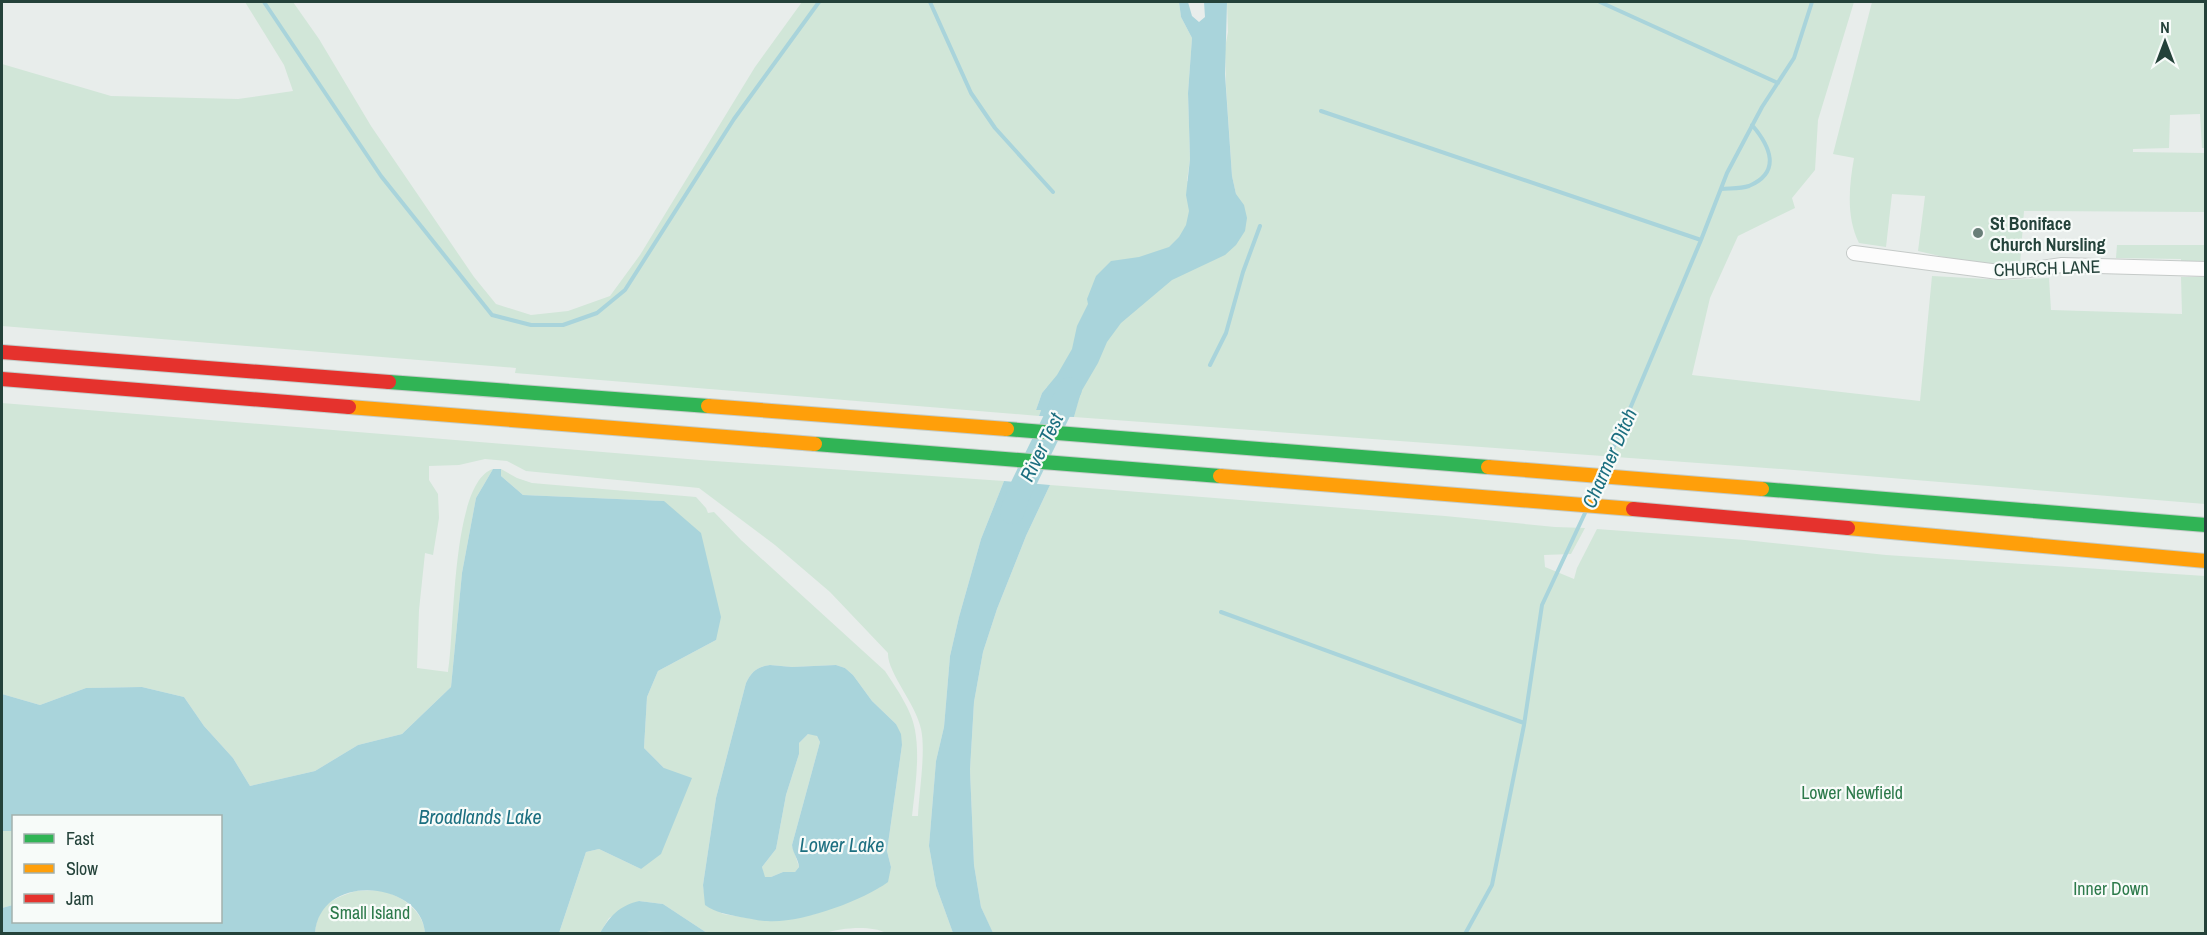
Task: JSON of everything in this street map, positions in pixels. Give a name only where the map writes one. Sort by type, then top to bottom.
[{"type":"highway","points":[[2,352],[998,428],[2205,525]]},
{"type":"highway","points":[[2,379],[1637,509],[2205,561]]},
{"type":"street","name":"CHURCH LANE","points":[[1854,253],[1999,272],[2062,264],[2205,269]]},
{"type":"green space","points":[[245,2],[293,2],[319,39],[371,126],[474,277],[496,304],[531,315],[568,311],[610,296],[640,255],[755,67],[802,2],[1179,2],[1181,17],[1192,38],[1188,93],[1190,159],[1187,181],[1236,194],[1232,176],[1226,86],[1227,2],[1854,2],[1818,120],[1815,170],[1792,198],[1795,208],[1738,236],[1710,298],[1692,375],[1920,401],[1932,276],[2006,280],[2049,278],[2051,310],[2182,314],[2181,277],[2205,277],[2205,504],[1794,470],[1074,417],[1081,389],[1047,387],[1042,393],[1036,410],[1041,410],[1039,416],[515,373],[516,368],[2,326],[2,64],[111,96],[238,99],[293,91],[284,65]]},
{"type":"green space","points":[[1872,2],[2205,2],[2205,148],[2202,148],[2200,114],[2170,115],[2169,148],[2133,149],[2133,152],[2205,153],[2205,212],[2024,211],[2020,265],[1994,265],[1918,251],[1925,196],[1892,194],[1886,247],[1859,243],[1850,212],[1854,158],[1833,154]]},
{"type":"green space","points":[[2117,245],[2205,245],[2205,263],[2181,264],[2181,259],[2116,258]]},
{"type":"green space","points":[[2,403],[700,460],[1004,481],[981,539],[959,617],[950,656],[944,727],[936,761],[929,846],[936,886],[953,933],[886,933],[880,930],[856,928],[825,933],[707,933],[663,904],[639,901],[609,918],[600,933],[559,933],[586,852],[599,849],[641,869],[664,768],[644,748],[647,697],[658,671],[716,640],[664,501],[523,495],[501,476],[501,469],[532,483],[696,497],[708,513],[714,512],[741,540],[885,671],[903,699],[913,722],[917,762],[912,816],[918,816],[923,760],[921,729],[914,709],[892,669],[888,653],[830,592],[775,545],[699,488],[526,471],[507,461],[485,459],[459,465],[429,466],[429,480],[438,494],[439,518],[433,555],[425,553],[419,610],[417,668],[448,672],[457,561],[462,529],[469,501],[479,480],[493,469],[476,498],[462,573],[451,687],[402,734],[358,745],[315,771],[250,786],[233,758],[204,726],[184,697],[142,687],[86,688],[40,705],[2,694]],"holes":[[[770,665],[792,667],[836,665],[845,668],[872,701],[896,724],[902,745],[887,851],[891,867],[880,887],[815,914],[768,921],[723,914],[706,905],[703,885],[716,798],[746,683],[755,670],[762,667]]]},
{"type":"green space","points":[[1050,485],[1585,528],[1571,554],[1544,555],[1545,567],[1574,579],[1577,568],[1597,529],[1745,540],[1886,555],[2205,576],[2205,933],[993,934],[981,907],[974,865],[970,770],[974,702],[983,652],[997,609],[1026,536]]},
{"type":"green space","points":[[808,734],[816,735],[820,742],[792,845],[799,867],[795,872],[783,872],[764,877],[762,867],[776,849],[786,795],[799,754],[799,743]]},
{"type":"green space","points":[[2,831],[12,831],[12,905],[2,908]]},
{"type":"green space","name":"Small Island","points":[[356,891],[380,891],[403,900],[416,911],[424,925],[425,933],[315,934],[316,924],[322,910],[333,900]]},
{"type":"water","points":[[1179,2],[1188,2],[1192,16],[1199,22],[1205,17],[1204,2],[1227,2],[1225,74],[1232,176],[1236,194],[1244,205],[1247,218],[1245,231],[1236,245],[1225,255],[1172,280],[1121,323],[1107,342],[1081,392],[1074,417],[1039,416],[1041,410],[1036,410],[1042,393],[1057,375],[1072,349],[1077,326],[1088,304],[1087,299],[1096,276],[1111,261],[1139,257],[1169,247],[1186,225],[1189,211],[1186,195],[1190,159],[1188,93],[1192,38],[1181,17]]},
{"type":"water","name":"Broadlands Lake","points":[[493,469],[501,469],[501,476],[523,495],[664,501],[701,533],[721,617],[716,640],[658,671],[647,697],[644,748],[664,768],[692,778],[661,854],[641,869],[599,849],[586,852],[559,933],[425,933],[420,916],[407,902],[390,894],[371,890],[351,892],[334,900],[321,913],[315,933],[2,933],[2,908],[12,905],[12,923],[222,923],[222,815],[12,815],[12,831],[2,831],[2,694],[40,705],[86,688],[142,687],[184,697],[204,726],[233,758],[250,786],[315,771],[358,745],[402,734],[451,687],[462,573],[476,498]]},
{"type":"water","points":[[1004,481],[1050,485],[1026,536],[997,609],[983,652],[974,702],[970,770],[974,865],[981,907],[993,933],[953,933],[936,886],[929,846],[936,761],[944,727],[950,656],[959,617],[981,539]]},
{"type":"water","name":"Lower Lake","points":[[770,665],[792,667],[836,665],[845,668],[872,701],[896,724],[901,734],[902,745],[887,851],[891,867],[888,882],[863,897],[830,910],[780,921],[757,920],[713,910],[705,905],[703,885],[716,798],[746,683],[755,670]],"holes":[[[808,734],[817,736],[820,742],[792,845],[799,867],[795,872],[783,872],[765,877],[762,867],[776,849],[786,795],[799,754],[799,743]]]},
{"type":"water","points":[[639,901],[663,904],[707,933],[600,933],[616,912]]},
{"type":"waterway","points":[[264,2],[381,176],[492,315],[531,325],[563,325],[597,313],[625,290],[734,119],[819,2]]},
{"type":"waterway","points":[[930,2],[971,93],[995,128],[1053,192]]},
{"type":"waterway","points":[[1600,2],[1778,83]]},
{"type":"waterway","name":"Charmer Ditch","points":[[1605,468],[1727,173],[1762,107],[1794,58],[1812,2]]},
{"type":"waterway","points":[[1321,111],[1701,240]]},
{"type":"waterway","points":[[1721,189],[1749,186],[1766,174],[1770,158],[1768,150],[1752,125]]},
{"type":"waterway","points":[[1210,365],[1226,333],[1243,272],[1260,226]]},
{"type":"waterway","name":"River Test","points":[[1012,512],[1070,389]]},
{"type":"waterway","name":"Charmer Ditch","points":[[1465,934],[1492,885],[1524,725],[1542,605],[1585,513]]},
{"type":"waterway","points":[[1221,612],[1524,723]]},
{"type":"traffic: fast","points":[[389,382],[708,406]]},
{"type":"traffic: fast","points":[[1007,429],[1488,467]]},
{"type":"traffic: fast","points":[[815,444],[1220,476]]},
{"type":"traffic: fast","points":[[1762,489],[2206,525]]},
{"type":"traffic: slow","points":[[708,406],[1007,429]]},
{"type":"traffic: slow","points":[[349,407],[815,444]]},
{"type":"traffic: slow","points":[[1488,467],[1762,489]]},
{"type":"traffic: slow","points":[[1220,476],[1633,509]]},
{"type":"traffic: slow","points":[[1848,528],[2206,561]]},
{"type":"traffic: jam","points":[[2,352],[389,382]]},
{"type":"traffic: jam","points":[[2,379],[349,407]]},
{"type":"traffic: jam","points":[[1633,509],[1848,528]]},
{"type":"place","name":"St Boniface Church Nursling","points":[[1978,233]]},
{"type":"park label","name":"Lower Newfield","points":[[1852,792]]},
{"type":"park label","name":"Inner Down","points":[[2111,888]]}]
